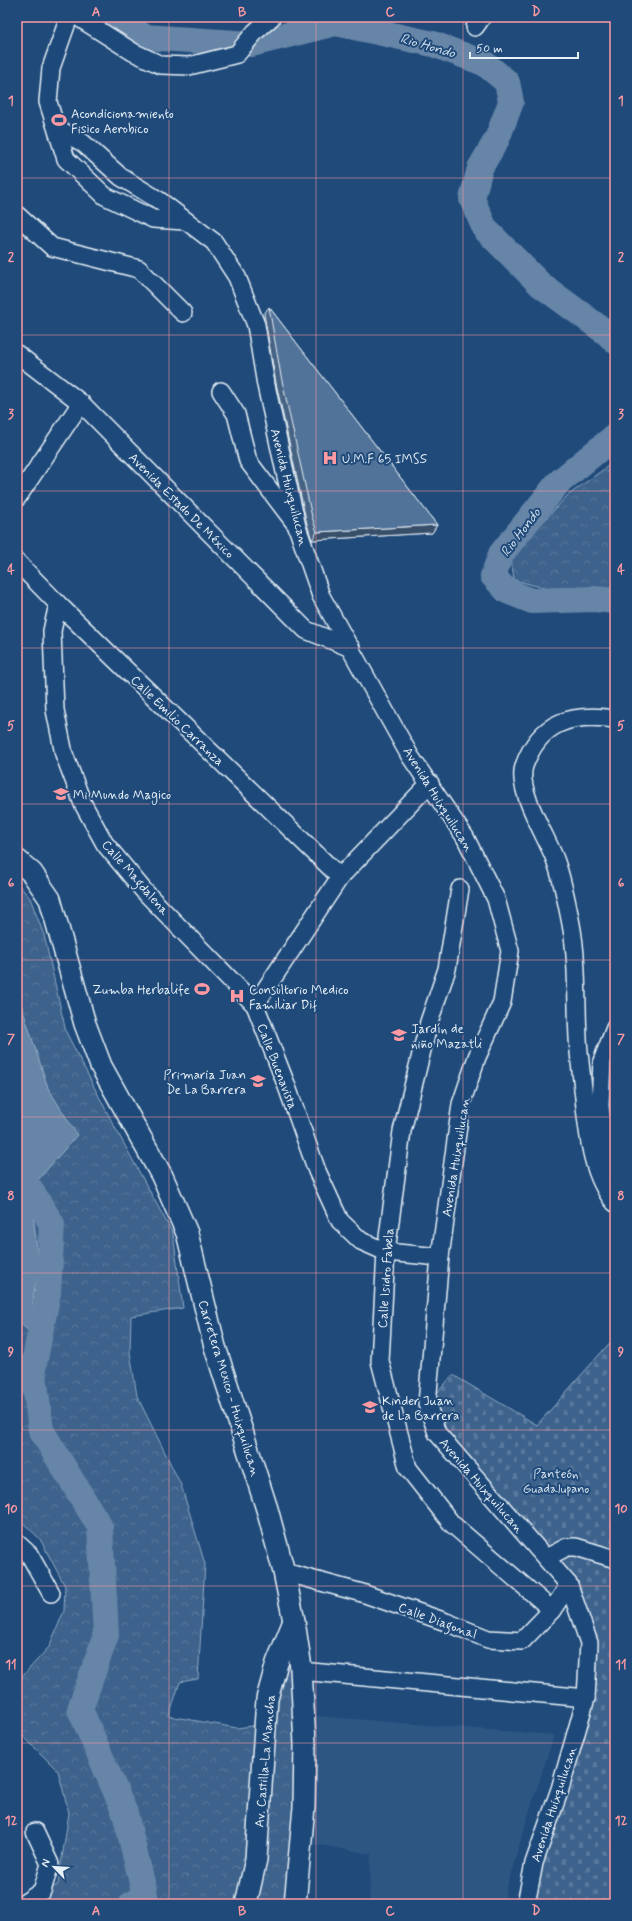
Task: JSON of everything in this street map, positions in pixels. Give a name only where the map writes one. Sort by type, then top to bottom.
[{"type":"main road","name":"Carretera Mexico - Huixquilucan","points":[[17,860],[32,873],[50,899],[85,1024],[101,1066],[162,1176],[187,1233],[215,1347],[267,1509],[284,1572],[294,1621],[301,1671],[305,1744],[304,1807],[295,1904]]},
{"type":"main road","name":"Av. Castilla-La Mancha","points":[[246,1904],[256,1859],[267,1699],[277,1663],[294,1621]]},
{"type":"street","points":[[68,17],[51,68],[48,102],[58,129],[66,159],[105,196],[153,219],[185,220]]},
{"type":"street","points":[[78,17],[133,52],[162,65],[189,66],[237,54],[255,32],[272,17]]},
{"type":"street","name":"Avenida Huixquilucan","points":[[58,129],[83,143],[121,177],[160,201],[214,242],[237,277],[256,325],[266,385],[297,527],[321,596],[410,756],[430,782],[466,837],[496,899],[510,951],[502,1002],[477,1057],[461,1104],[440,1257],[428,1404],[437,1433],[568,1585],[589,1643],[586,1698],[560,1789],[534,1863],[526,1904]]},
{"type":"street","points":[[17,215],[52,247],[139,269],[183,313]]},
{"type":"street","name":"Avenida Estado De México","points":[[17,354],[81,403],[306,630],[351,648]]},
{"type":"street","points":[[221,391],[236,414],[248,460],[297,527]]},
{"type":"street","points":[[17,498],[81,403]]},
{"type":"street","name":"Calle Emilio Carranza","points":[[17,562],[58,604],[340,877]]},
{"type":"street","name":"Calle Magdalena","points":[[58,604],[52,631],[55,710],[64,754],[84,804],[105,844],[144,890],[254,1005]]},
{"type":"street","points":[[615,719],[595,716],[569,718],[548,728],[533,746],[524,768],[525,792],[556,861],[567,903],[574,940],[578,1039],[592,1159],[610,1198],[615,1203]]},
{"type":"street","points":[[254,1005],[340,877],[430,782]]},
{"type":"street","name":"Calle Isidro Fabela","points":[[460,889],[447,970],[429,1022],[402,1131],[386,1252],[380,1361],[408,1468],[452,1524],[552,1610]]},
{"type":"street","name":"Calle Buenavista","points":[[254,1005],[286,1084],[317,1171],[340,1221],[361,1241],[386,1252],[440,1257]]},
{"type":"street","points":[[615,1028],[602,1061],[600,1106],[605,1147],[615,1170]]},
{"type":"street","points":[[17,1543],[29,1554],[51,1592]]},
{"type":"street","points":[[546,1558],[567,1547],[576,1547],[615,1559]]},
{"type":"street","name":"Calle Diagonal","points":[[284,1572],[362,1593],[446,1622],[488,1639],[522,1641],[552,1610],[568,1585]]},
{"type":"street","points":[[301,1671],[586,1698]]},
{"type":"street","points":[[23,1904],[42,1891],[50,1864],[35,1832]]},
{"type":"shaded area","points":[[17,992],[48,1088],[77,1135],[30,1189],[39,1266],[34,1292],[30,1332],[17,1321]]},
{"type":"shaded area","points":[[316,1716],[554,1735],[506,1890],[504,1904],[369,1904],[371,1854],[308,1843]]},
{"type":"green space","points":[[615,461],[615,592],[548,589],[514,580],[511,557],[567,496]]},
{"type":"green space","points":[[17,883],[30,898],[44,935],[66,1032],[112,1122],[173,1234],[183,1308],[131,1316],[130,1352],[137,1396],[181,1485],[205,1564],[198,1679],[180,1682],[169,1716],[237,1728],[273,1723],[274,1699],[290,1650],[298,1804],[284,1904],[31,1904],[58,1884],[69,1813],[58,1771],[17,1730],[17,1682],[49,1647],[64,1611],[65,1586],[40,1539],[17,1517]]},
{"type":"green space","name":"Panteón Guadalupano","points":[[615,1337],[615,1904],[526,1904],[560,1789],[589,1643],[568,1585],[437,1433],[427,1404],[453,1375],[537,1425]]},
{"type":"building","name":"U.M.F 65 IMSS","points":[[269,307],[437,525],[317,532],[312,517],[281,376]]},
{"type":"waterway","name":"Rio Hondo","points":[[117,17],[144,37],[252,44],[336,23],[433,44],[484,63],[507,82],[511,102],[497,139],[480,168],[472,199],[485,229],[541,285],[608,334],[615,341]]},
{"type":"waterway","name":"Rio Hondo","points":[[615,436],[558,483],[501,554],[493,576],[507,591],[532,601],[594,599],[615,601]]},
{"type":"waterway","points":[[30,1189],[52,1224],[48,1293],[33,1369],[41,1430],[100,1527],[106,1635],[80,1709],[125,1813],[145,1895],[132,1904]]},
{"type":"place","name":"Acondicionamiento Fisico Aerobico","points":[[59,120]]},
{"type":"place","name":"U.M.F 65 IMSS","points":[[330,458]]},
{"type":"place","name":"Mi Mundo Magico","points":[[61,794]]},
{"type":"place","name":"Zumba Herbalife","points":[[202,989]]},
{"type":"place","name":"Consultorio Medico Familiar Dif","points":[[237,996]]},
{"type":"place","name":"Jardín de niño Mazatli","points":[[399,1035]]},
{"type":"place","name":"Primaria Juan De La Barrera","points":[[258,1081]]},
{"type":"place","name":"Kinder Juan de La Barrera","points":[[370,1407]]}]
